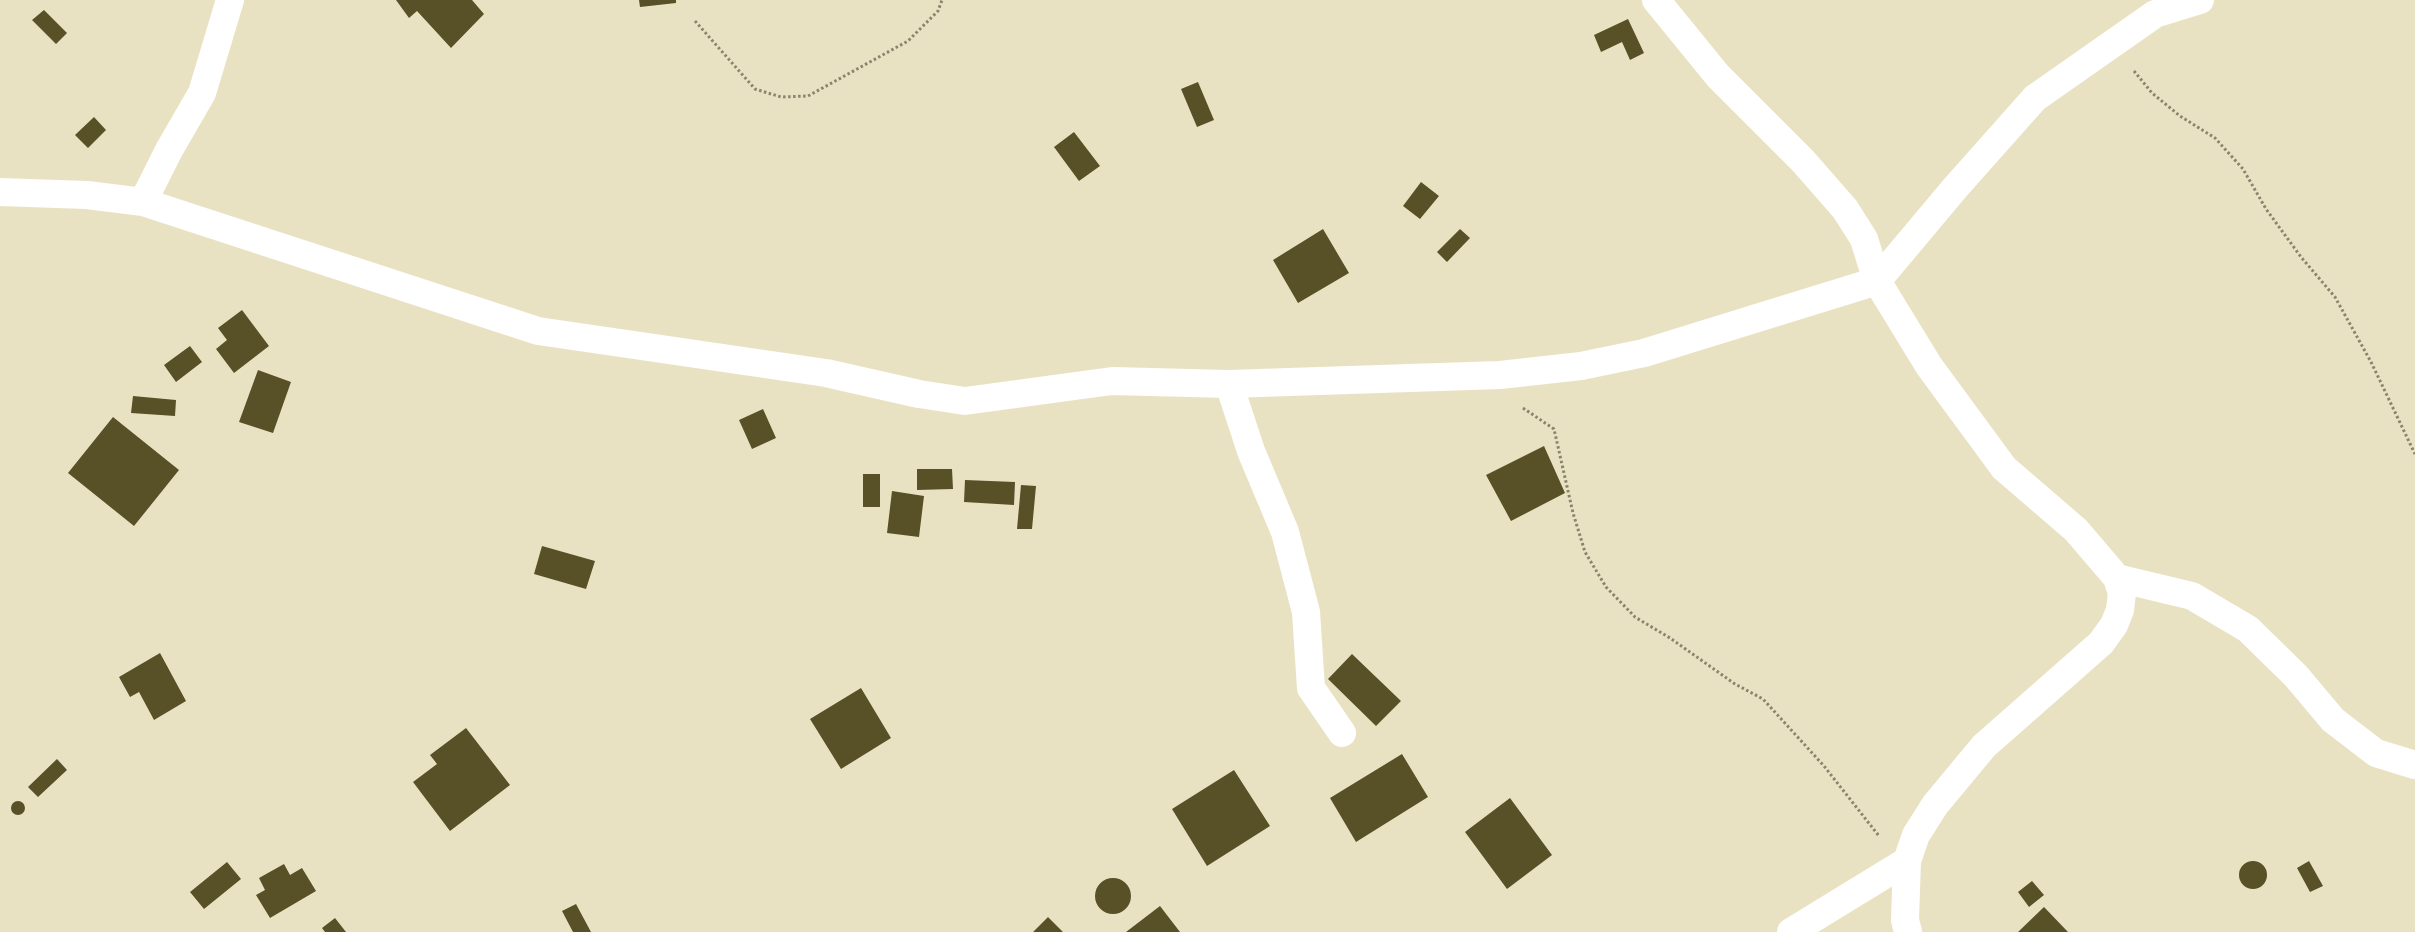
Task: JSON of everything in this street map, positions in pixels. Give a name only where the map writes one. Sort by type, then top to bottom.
[{"type":"street","points":[[144,202],[168,150],[202,93],[230,0]]},
{"type":"street","points":[[1656,0],[1718,76],[1803,161],[1845,209],[1864,239],[1876,281],[1929,366],[2004,468],[2076,530],[2117,578],[2122,593],[2120,610],[2114,625],[2102,643],[1984,746],[1935,806],[1916,835],[1903,862],[1905,920],[1908,932]]},
{"type":"street","points":[[0,192],[87,195],[144,202],[538,331],[826,373],[919,394],[965,401],[1112,381],[1229,384],[1500,374],[1581,366],[1644,353],[1876,281],[2035,98],[2155,14],[2200,0]]},
{"type":"street","points":[[1229,384],[1251,451],[1285,532],[1306,612],[1311,688],[1342,733]]},
{"type":"street","points":[[2117,578],[2192,596],[2248,629],[2296,676],[2333,720],[2376,753],[2415,765]]},
{"type":"street","points":[[1791,932],[1903,862]]},
{"type":"path","points":[[695,21],[755,89],[781,97],[808,96],[908,41],[938,12],[942,0]]},
{"type":"path","points":[[2112,44],[2152,93],[2180,116],[2215,138],[2243,169],[2266,209],[2335,297],[2371,362],[2415,454]]},
{"type":"path","points":[[1500,374],[1509,393],[1526,411],[1554,429],[1573,513],[1585,552],[1606,587],[1635,617],[1670,638],[1735,684],[1763,699],[1824,766],[1903,862]]},
{"type":"building","points":[[396,0],[472,0],[484,14],[451,48],[417,11],[409,18]]},
{"type":"building","points":[[639,0],[676,0],[676,3],[640,7]]},
{"type":"building","points":[[44,10],[67,33],[56,44],[32,20]]},
{"type":"building","points":[[1628,19],[1644,53],[1630,60],[1622,42],[1601,52],[1594,35]]},
{"type":"building","points":[[1198,82],[1214,120],[1197,127],[1181,89]]},
{"type":"building","points":[[94,117],[106,130],[88,148],[75,135]]},
{"type":"building","points":[[1074,132],[1100,166],[1079,181],[1054,147]]},
{"type":"building","points":[[1421,182],[1439,196],[1420,219],[1403,206]]},
{"type":"building","points":[[1323,229],[1349,273],[1298,303],[1273,260]]},
{"type":"building","points":[[1460,229],[1470,238],[1447,262],[1437,252]]},
{"type":"building","points":[[242,310],[269,346],[234,373],[216,349],[227,340],[218,328]]},
{"type":"building","points":[[190,346],[202,362],[176,382],[164,365]]},
{"type":"building","points":[[258,370],[291,382],[273,433],[239,422]]},
{"type":"building","points":[[133,396],[176,400],[175,416],[131,413]]},
{"type":"building","points":[[763,409],[776,438],[752,449],[739,420]]},
{"type":"building","points":[[113,417],[179,470],[134,526],[68,473]]},
{"type":"building","points":[[1544,446],[1565,493],[1511,521],[1486,475]]},
{"type":"building","points":[[917,469],[952,469],[953,489],[917,490]]},
{"type":"building","points":[[863,474],[880,474],[880,507],[863,507]]},
{"type":"building","points":[[965,480],[1015,482],[1014,505],[964,502]]},
{"type":"building","points":[[1021,485],[1036,486],[1032,529],[1017,529]]},
{"type":"building","points":[[892,491],[924,496],[919,537],[887,533]]},
{"type":"building","points":[[542,546],[595,561],[586,589],[534,574]]},
{"type":"building","points":[[160,653],[186,701],[154,720],[139,692],[130,697],[119,677]]},
{"type":"building","points":[[1352,654],[1401,701],[1376,726],[1328,679]]},
{"type":"building","points":[[861,688],[891,738],[841,769],[810,719]]},
{"type":"building","points":[[466,728],[510,785],[450,831],[413,782],[437,764],[430,755]]},
{"type":"building","points":[[1402,754],[1428,797],[1356,842],[1330,798]]},
{"type":"building","points":[[57,759],[67,770],[38,797],[28,787]]},
{"type":"building","points":[[1234,770],[1270,826],[1207,866],[1172,809]]},
{"type":"building","points":[[1510,798],[1552,855],[1507,889],[1465,832]]},
{"type":"building","points":[[15,801],[21,801],[25,808],[21,815],[15,815],[11,811],[11,805]]},
{"type":"building","points":[[2253,861],[2263,865],[2267,875],[2263,885],[2253,889],[2243,885],[2239,875],[2243,865]]},
{"type":"building","points":[[2309,861],[2323,886],[2310,892],[2297,868]]},
{"type":"building","points":[[227,862],[241,879],[204,909],[190,892]]},
{"type":"building","points":[[284,864],[290,875],[302,868],[316,891],[270,918],[256,895],[265,890],[259,878]]},
{"type":"building","points":[[1113,878],[1120,879],[1126,883],[1130,889],[1130,903],[1126,909],[1120,913],[1113,914],[1106,913],[1100,909],[1096,903],[1095,896],[1096,889],[1100,883],[1106,879]]},
{"type":"building","points":[[2032,881],[2044,895],[2029,907],[2018,892]]},
{"type":"building","points":[[576,904],[591,932],[573,932],[562,911]]},
{"type":"building","points":[[1160,906],[1180,932],[1126,932]]},
{"type":"building","points":[[2044,907],[2068,932],[2018,932]]},
{"type":"building","points":[[1048,917],[1063,932],[1033,932]]},
{"type":"building","points":[[335,918],[346,932],[325,932],[322,928]]}]
